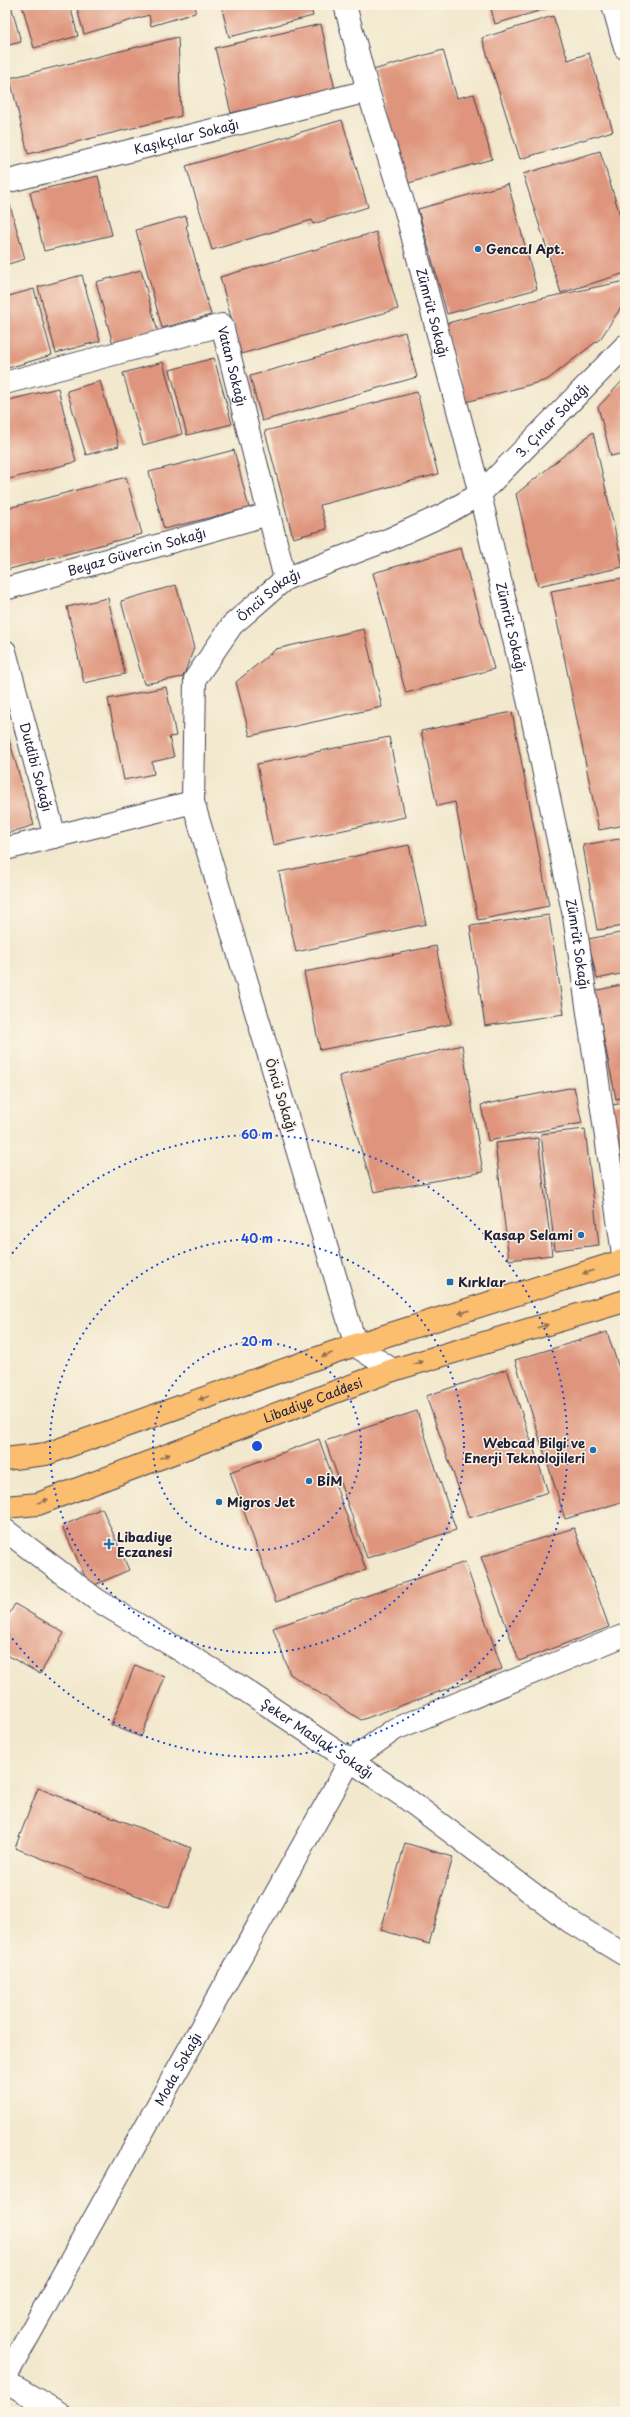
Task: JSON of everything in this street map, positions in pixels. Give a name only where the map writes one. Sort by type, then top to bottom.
[{"type":"main road","points":[[5,1459],[46,1454],[356,1346],[625,1261]]},
{"type":"main road","name":"Libadiye Caddesi","points":[[5,1507],[38,1504],[393,1370],[625,1301]]},
{"type":"street","name":"Zümrüt Sokağı","points":[[345,5],[368,91],[406,212],[480,494],[533,721],[574,916],[625,1261]]},
{"type":"street","points":[[613,5],[625,48]]},
{"type":"street","name":"Kaşıkçılar Sokağı","points":[[5,182],[368,91]]},
{"type":"street","name":"Vatan Sokağı","points":[[5,383],[222,325],[285,579]]},
{"type":"street","name":"3. Çınar Sokağı","points":[[480,494],[625,346]]},
{"type":"street","name":"Öncü Sokağı","points":[[356,1346],[193,802],[195,679],[232,625],[285,579],[390,539],[445,514],[480,494]]},
{"type":"street","name":"Beyaz Güvercin Sokağı","points":[[5,589],[269,514]]},
{"type":"street","name":"Dutdibi Sokağı","points":[[5,651],[54,837]]},
{"type":"street","points":[[5,850],[193,802]]},
{"type":"street","points":[[356,1346],[393,1370]]},
{"type":"street","name":"Şeker Maslak Sokağı","points":[[5,1530],[97,1600],[233,1682],[403,1796],[569,1921],[625,1955]]},
{"type":"street","points":[[350,1761],[395,1729],[625,1635]]},
{"type":"street","name":"Moda Sokağı","points":[[5,2378],[350,1761]]},
{"type":"street","points":[[5,2381],[58,2412]]},
{"type":"building","points":[[5,5],[11,5],[21,42],[5,46]]},
{"type":"building","points":[[22,5],[70,5],[78,36],[34,48]]},
{"type":"building","points":[[76,5],[196,5],[195,13],[151,26],[149,15],[84,34]]},
{"type":"building","points":[[221,5],[310,5],[313,16],[229,37]]},
{"type":"building","points":[[490,5],[559,5],[495,24]]},
{"type":"building","points":[[553,16],[568,60],[589,53],[613,131],[520,159],[482,38]]},
{"type":"building","points":[[321,24],[335,90],[231,113],[215,48]]},
{"type":"building","points":[[178,37],[181,116],[28,154],[10,78]]},
{"type":"building","points":[[443,50],[457,98],[474,94],[492,159],[405,184],[373,70]]},
{"type":"building","points":[[342,120],[368,207],[313,224],[312,220],[212,250],[186,166]]},
{"type":"building","points":[[600,151],[625,231],[625,273],[561,293],[523,174]]},
{"type":"building","points":[[98,176],[112,235],[44,251],[30,192]]},
{"type":"building","name":"Gencal Apt.","points":[[508,184],[537,289],[447,314],[418,209]]},
{"type":"building","points":[[8,198],[25,259],[5,265],[5,199]]},
{"type":"building","points":[[186,216],[188,225],[186,226],[211,315],[162,328],[136,230]]},
{"type":"building","points":[[376,232],[398,309],[241,354],[220,277]]},
{"type":"building","points":[[141,270],[159,336],[114,348],[96,282]]},
{"type":"building","points":[[82,275],[100,341],[56,353],[38,287]]},
{"type":"building","points":[[625,281],[625,301],[601,338],[547,380],[466,402],[444,324],[530,301]]},
{"type":"building","points":[[34,289],[52,355],[8,368],[5,358],[5,297]]},
{"type":"building","points":[[405,332],[417,377],[262,421],[250,376]]},
{"type":"building","points":[[214,358],[232,424],[187,435],[170,370]]},
{"type":"building","points":[[163,362],[182,434],[143,445],[123,373]]},
{"type":"building","points":[[625,378],[625,453],[611,456],[598,407]]},
{"type":"building","points":[[100,381],[119,446],[86,455],[67,391]]},
{"type":"building","points":[[58,388],[76,462],[5,480],[5,401]]},
{"type":"building","points":[[417,392],[438,474],[320,505],[327,529],[293,538],[265,431]]},
{"type":"building","points":[[593,432],[623,567],[538,586],[516,494]]},
{"type":"building","points":[[234,450],[249,508],[164,529],[149,472]]},
{"type":"building","points":[[126,477],[142,534],[6,570],[5,509]]},
{"type":"building","points":[[461,548],[494,669],[406,693],[373,573]]},
{"type":"building","points":[[622,578],[625,592],[625,825],[599,830],[551,591]]},
{"type":"building","points":[[176,585],[194,648],[183,677],[144,684],[121,601]]},
{"type":"building","points":[[108,598],[125,674],[84,683],[67,607]]},
{"type":"building","points":[[364,629],[382,707],[250,736],[236,682],[276,649]]},
{"type":"building","points":[[166,687],[176,736],[169,737],[174,757],[152,762],[154,774],[124,780],[108,699]]},
{"type":"building","points":[[512,712],[549,906],[478,920],[455,802],[437,806],[421,731]]},
{"type":"building","points":[[5,726],[34,825],[5,834]]},
{"type":"building","points":[[389,737],[405,817],[273,845],[257,764]]},
{"type":"building","points":[[625,838],[625,926],[597,930],[583,845]]},
{"type":"building","points":[[409,845],[426,924],[296,952],[279,872]]},
{"type":"building","points":[[549,915],[564,1014],[485,1026],[470,926]]},
{"type":"building","points":[[625,932],[625,973],[597,979],[588,939]]},
{"type":"building","points":[[436,946],[451,1024],[320,1050],[304,972]]},
{"type":"building","points":[[625,984],[625,1097],[616,1099],[594,991]]},
{"type":"building","points":[[462,1045],[483,1172],[374,1192],[339,1076]]},
{"type":"building","points":[[574,1087],[582,1123],[488,1141],[481,1105]]},
{"type":"building","points":[[625,1103],[625,1175],[624,1175],[612,1105]]},
{"type":"building","points":[[585,1129],[599,1245],[555,1250],[541,1134]]},
{"type":"building","points":[[538,1138],[552,1255],[509,1260],[495,1143]]},
{"type":"building","points":[[607,1332],[625,1386],[625,1501],[565,1519],[515,1360]]},
{"type":"building","points":[[507,1369],[548,1492],[469,1518],[426,1396]]},
{"type":"building","points":[[417,1411],[456,1530],[367,1558],[325,1441]]},
{"type":"building","points":[[319,1439],[366,1570],[276,1602],[230,1472]]},
{"type":"building","points":[[102,1508],[129,1570],[90,1587],[62,1526]]},
{"type":"building","points":[[574,1528],[609,1627],[519,1661],[481,1557]]},
{"type":"building","points":[[465,1562],[502,1669],[361,1720],[290,1674],[273,1628]]},
{"type":"building","points":[[15,1604],[64,1633],[40,1674],[5,1654],[5,1621]]},
{"type":"building","points":[[135,1665],[165,1677],[141,1737],[111,1725]]},
{"type":"building","points":[[38,1788],[191,1848],[169,1908],[15,1848]]},
{"type":"building","points":[[405,1843],[453,1857],[429,1944],[381,1930]]},
{"type":"place","name":"Gencal Apt.","points":[[478,249]]},
{"type":"place","name":"Kasap Selami","points":[[581,1235]]},
{"type":"place","name":"Kırklar","points":[[450,1282]]},
{"type":"place","name":"Webcad Bilgi ve Enerji Teknolojileri","points":[[593,1450]]},
{"type":"place","name":"BİM","points":[[309,1481]]},
{"type":"place","name":"Migros Jet","points":[[219,1502]]},
{"type":"place","name":"Libadiye Eczanesi","points":[[109,1544]]}]
